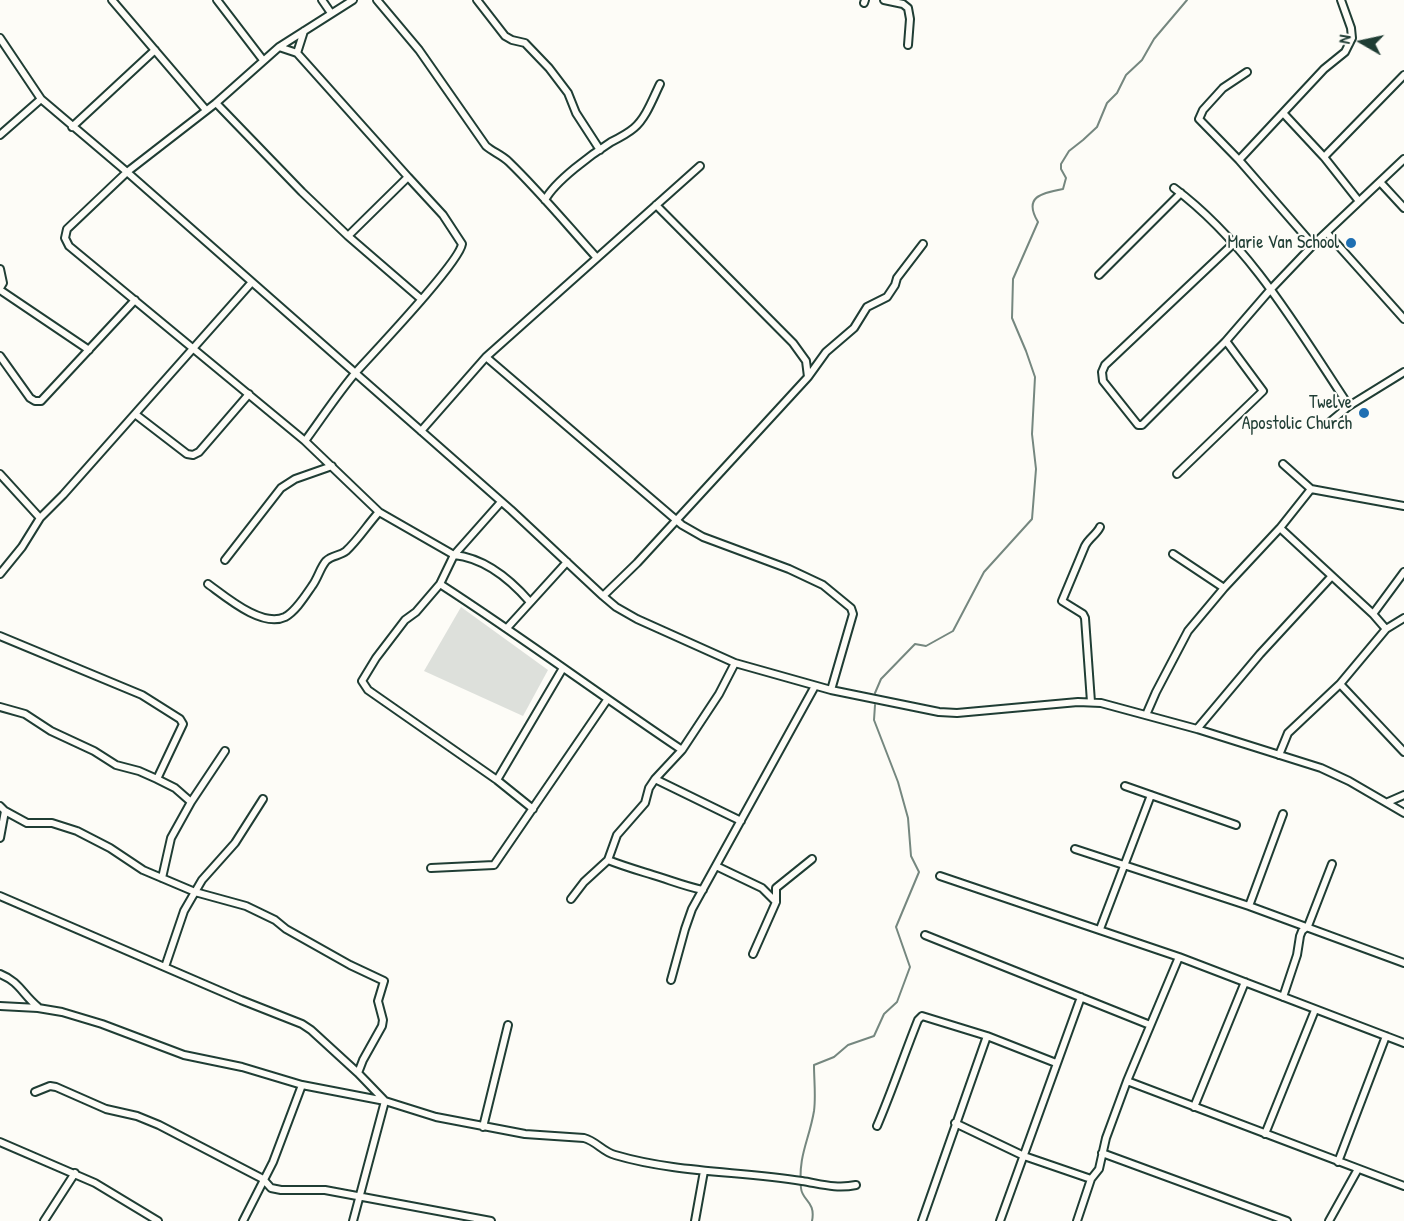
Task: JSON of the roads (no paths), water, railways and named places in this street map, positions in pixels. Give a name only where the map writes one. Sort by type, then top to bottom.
[{"type":"street","points":[[112,0],[206,110]]},
{"type":"street","points":[[217,0],[263,60]]},
{"type":"street","points":[[322,0],[331,12]]},
{"type":"street","points":[[353,0],[279,47],[216,103],[127,172],[67,229],[65,238],[69,246],[305,441],[379,512],[454,555],[467,556],[489,566],[530,602]]},
{"type":"street","points":[[377,0],[419,50],[486,146],[506,159],[597,258]]},
{"type":"street","points":[[477,0],[505,36],[525,43],[549,68],[568,93],[576,112],[600,150]]},
{"type":"street","points":[[884,0],[903,4],[908,8],[910,19],[908,45]]},
{"type":"street","points":[[1239,160],[1324,69],[1345,52],[1352,38],[1351,28],[1341,0]]},
{"type":"street","points":[[297,52],[304,31]]},
{"type":"street","points":[[0,38],[41,99],[421,431],[616,607],[735,663],[831,690],[922,709],[957,713],[1101,703],[1197,729],[1322,768],[1388,802],[1404,813]]},
{"type":"street","points":[[279,47],[297,52],[443,215],[462,244],[461,249],[421,299],[355,373],[305,441]]},
{"type":"street","points":[[72,127],[155,50]]},
{"type":"street","points":[[1246,72],[1223,88],[1199,115],[1199,119],[1239,160],[1313,245]]},
{"type":"street","points":[[1324,157],[1404,75]]},
{"type":"street","points":[[545,200],[559,181],[641,121],[660,84]]},
{"type":"street","points":[[0,135],[41,99]]},
{"type":"street","points":[[216,103],[348,236],[421,299]]},
{"type":"street","points":[[1284,114],[1324,157],[1358,200]]},
{"type":"street","points":[[1233,244],[1105,365],[1102,381],[1138,425],[1142,425],[1226,341],[1271,289],[1358,200],[1404,159]]},
{"type":"street","points":[[421,431],[486,357],[700,166]]},
{"type":"street","points":[[348,236],[408,177]]},
{"type":"street","points":[[1380,182],[1404,208]]},
{"type":"street","points":[[1174,188],[1233,244],[1271,289],[1349,406]]},
{"type":"street","points":[[1099,274],[1181,193]]},
{"type":"street","points":[[656,205],[793,343],[806,361],[808,377]]},
{"type":"street","points":[[1327,232],[1404,319]]},
{"type":"street","points":[[603,596],[808,377],[826,352],[854,328],[867,307],[887,297],[897,278],[923,244]]},
{"type":"street","points":[[0,269],[3,283],[0,289],[89,350]]},
{"type":"street","points":[[0,574],[22,547],[40,518],[252,282]]},
{"type":"street","points":[[0,356],[30,398],[41,401],[135,300]]},
{"type":"street","points":[[1177,474],[1263,391],[1226,341]]},
{"type":"street","points":[[486,357],[676,520],[703,537],[789,569],[823,585],[851,608],[853,614],[831,690]]},
{"type":"street","points":[[806,361],[818,362]]},
{"type":"street","points":[[1331,421],[1349,406],[1404,372]]},
{"type":"street","points":[[135,414],[187,454],[193,455],[199,452],[249,394]]},
{"type":"street","points":[[1282,464],[1311,489],[1404,506]]},
{"type":"street","points":[[225,560],[281,488],[295,478],[332,466]]},
{"type":"street","points":[[0,474],[40,518]]},
{"type":"street","points":[[1146,715],[1188,631],[1280,528],[1311,489]]},
{"type":"street","points":[[501,502],[454,555],[440,584],[416,612],[405,620],[376,658],[362,681],[368,690],[497,780],[533,809]]},
{"type":"street","points":[[208,584],[229,602],[257,615],[271,620],[284,618],[301,601],[325,562],[345,551],[379,512]]},
{"type":"street","points":[[1091,702],[1083,614],[1062,601],[1085,546],[1100,528]]},
{"type":"street","points":[[1280,528],[1373,614],[1386,629]]},
{"type":"street","points":[[1173,554],[1224,588]]},
{"type":"street","points":[[507,628],[567,562]]},
{"type":"street","points":[[1373,614],[1404,572]]},
{"type":"street","points":[[1197,729],[1260,654],[1331,577]]},
{"type":"street","points":[[440,584],[682,750]]},
{"type":"street","points":[[1279,755],[1288,733],[1340,684],[1386,629],[1404,618]]},
{"type":"street","points":[[0,636],[142,695],[180,719],[183,724],[157,779]]},
{"type":"street","points":[[571,899],[584,882],[608,860],[617,835],[645,803],[649,788],[655,779],[682,750],[719,694],[735,663]]},
{"type":"street","points":[[497,780],[563,668]]},
{"type":"street","points":[[1340,684],[1404,752]]},
{"type":"street","points":[[671,980],[687,919],[815,686]]},
{"type":"street","points":[[431,868],[494,865],[607,700]]},
{"type":"street","points":[[0,707],[25,714],[51,731],[94,751],[116,765],[157,779],[175,788],[191,802]]},
{"type":"street","points":[[162,878],[171,838],[191,802],[225,751]]},
{"type":"street","points":[[655,779],[741,821]]},
{"type":"street","points":[[1125,786],[1236,825]]},
{"type":"street","points":[[1100,929],[1151,795]]},
{"type":"street","points":[[1388,802],[1404,795]]},
{"type":"street","points":[[165,967],[184,911],[202,880],[235,843],[264,799]]},
{"type":"street","points":[[0,838],[2,809],[27,823],[52,822],[110,848],[143,870],[195,892],[246,906],[275,920],[286,929],[350,965],[384,981],[378,1001],[383,1020],[382,1026],[358,1073]]},
{"type":"street","points":[[1249,906],[1283,814]]},
{"type":"street","points":[[1075,849],[1308,926],[1404,963]]},
{"type":"street","points":[[753,954],[776,902],[776,888],[812,859]]},
{"type":"street","points":[[608,860],[703,891]]},
{"type":"street","points":[[1283,997],[1297,954],[1300,936],[1308,926],[1332,864]]},
{"type":"street","points":[[716,866],[762,888],[776,902]]},
{"type":"street","points":[[940,876],[1179,957],[1404,1043]]},
{"type":"street","points":[[0,896],[302,1024],[311,1029],[385,1101]]},
{"type":"street","points":[[925,935],[1150,1025]]},
{"type":"street","points":[[1078,1221],[1091,1179],[1099,1169],[1102,1153],[1127,1081],[1179,957]]},
{"type":"street","points":[[0,974],[13,979],[38,1008]]},
{"type":"street","points":[[1194,1107],[1245,982]]},
{"type":"street","points":[[1000,1221],[1081,998]]},
{"type":"street","points":[[0,1006],[62,1012],[102,1024],[184,1055],[302,1085],[385,1101],[436,1117],[525,1134],[577,1136],[592,1140],[613,1155],[653,1164],[803,1181],[834,1187],[856,1185]]},
{"type":"street","points":[[1265,1134],[1315,1010]]},
{"type":"street","points":[[877,1126],[920,1018],[925,1017],[987,1036],[1056,1063]]},
{"type":"street","points":[[483,1126],[508,1025]]},
{"type":"street","points":[[922,1221],[987,1036]]},
{"type":"street","points":[[1338,1162],[1386,1036]]},
{"type":"street","points":[[1127,1081],[1404,1186]]},
{"type":"street","points":[[243,1221],[273,1162],[302,1085]]},
{"type":"street","points":[[35,1092],[50,1086],[56,1087],[106,1109],[137,1116],[263,1179],[271,1188],[325,1190],[491,1221]]},
{"type":"street","points":[[353,1221],[385,1101]]},
{"type":"street","points":[[955,1123],[1024,1156],[1091,1179]]},
{"type":"street","points":[[0,1142],[75,1173],[158,1221]]},
{"type":"street","points":[[1102,1153],[1287,1221]]},
{"type":"street","points":[[1329,1221],[1358,1169]]},
{"type":"street","points":[[695,1221],[704,1171]]},
{"type":"street","points":[[44,1221],[75,1173]]},
{"type":"street","points":[[452,1221],[454,1213]]},
{"type":"waterway","points":[[875,693],[881,679],[915,644],[926,646],[953,631],[984,572],[1032,519],[1036,469],[1032,434],[1035,377],[1012,318],[1013,279],[1038,222],[1032,207],[1041,195],[1063,189],[1066,178],[1061,164],[1069,151],[1097,127],[1107,103],[1117,93],[1126,75],[1142,60],[1154,39],[1187,0]]},
{"type":"waterway","points":[[812,1221],[811,1205],[802,1192],[800,1176],[802,1157],[814,1111],[814,1065],[834,1057],[848,1045],[874,1036],[884,1014],[897,1002],[910,967],[896,927],[919,872],[911,856],[908,818],[898,782],[874,720],[875,705]]},
{"type":"place","name":"Marie Van School","points":[[1351,243]]},
{"type":"place","name":"Twelve Apostolic Church","points":[[1364,413]]}]
